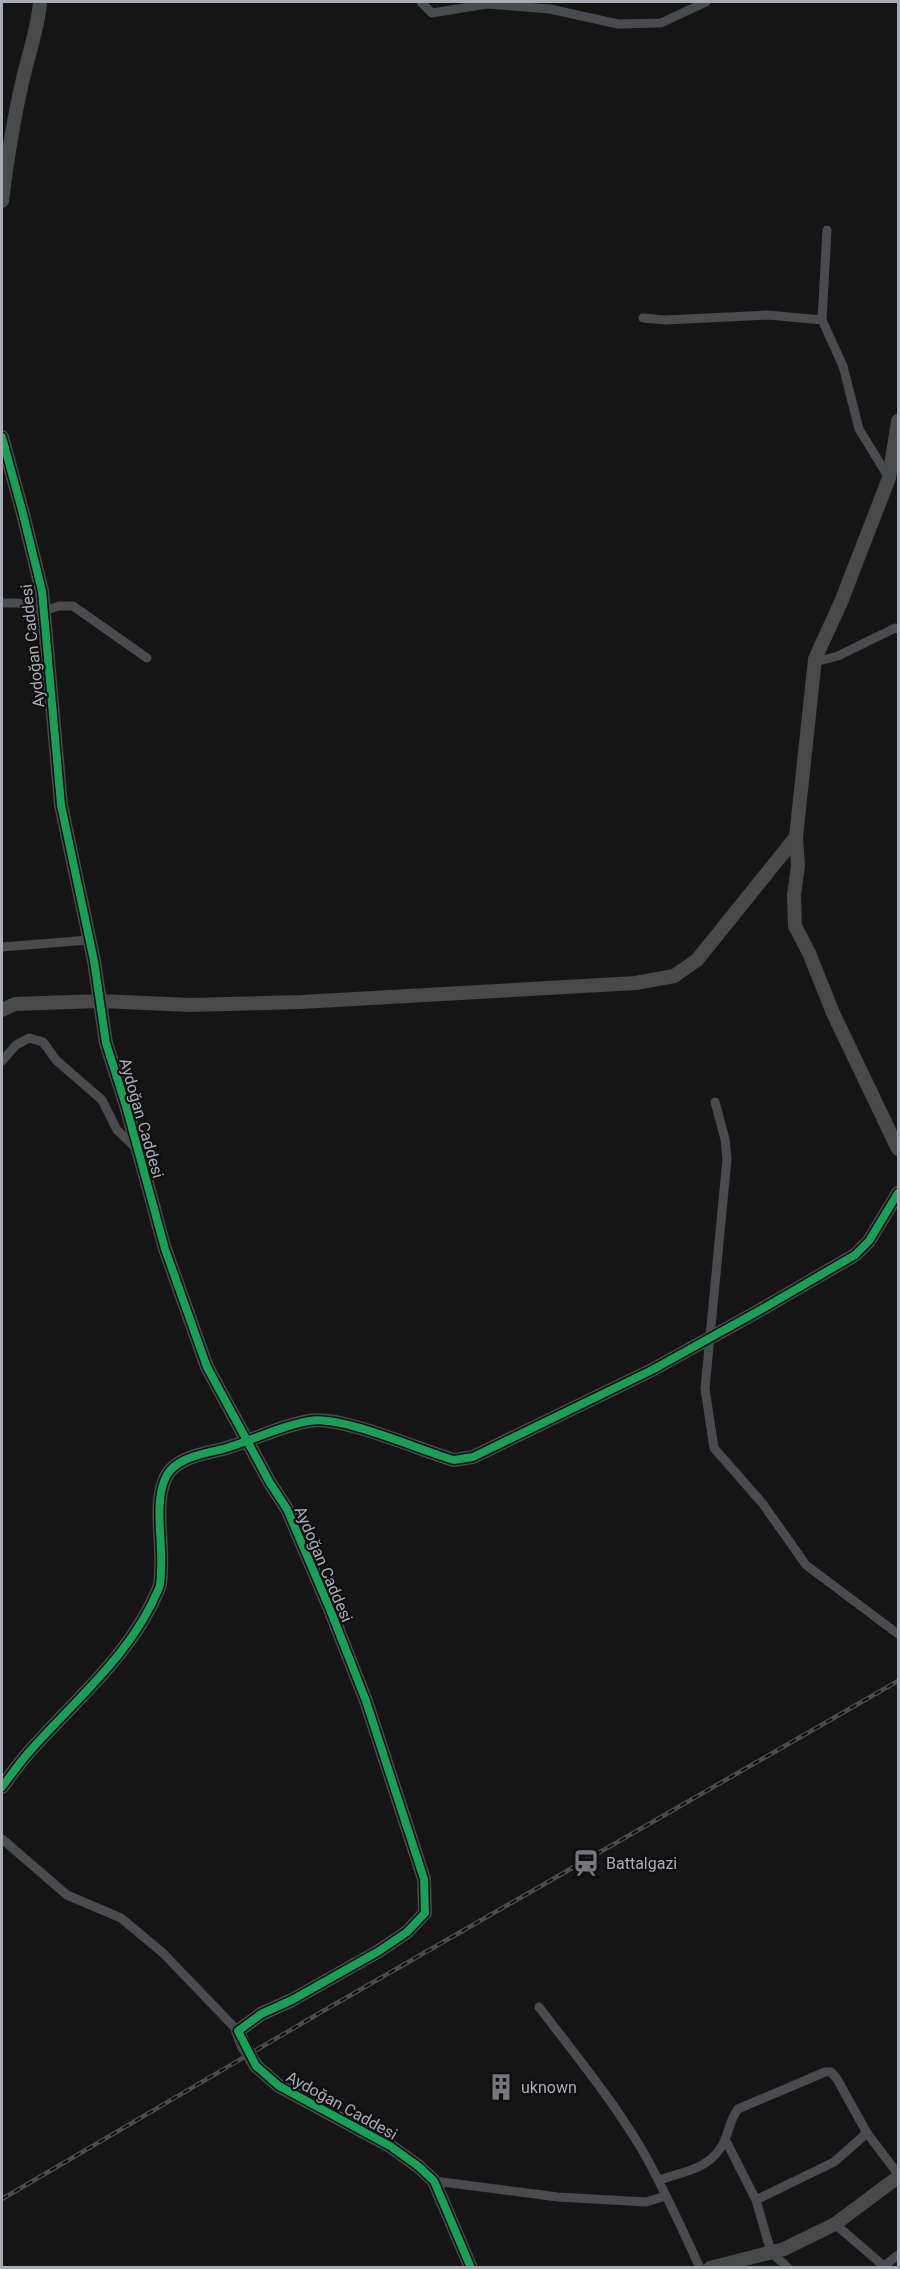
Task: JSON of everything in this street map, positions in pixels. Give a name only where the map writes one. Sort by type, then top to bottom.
[{"type":"street","points":[[2,201],[9,146],[22,81],[39,17],[40,2]]},
{"type":"street","points":[[421,2],[432,13],[487,4],[512,4],[550,9],[618,24],[661,23],[706,2]]},
{"type":"street","points":[[827,230],[822,320],[843,366],[859,429],[889,478]]},
{"type":"street","points":[[643,318],[665,320],[768,315],[822,320]]},
{"type":"street","points":[[898,421],[889,478],[815,662],[796,837],[798,866],[794,896],[795,926],[809,953],[833,1013],[898,1149]]},
{"type":"street","name":"Aydoğan Caddesi","points":[[2,437],[42,591],[60,805],[89,940],[106,1043],[165,1249],[207,1367],[286,1509],[329,1607],[366,1701],[424,1880],[425,1913],[407,1932],[379,1951],[292,2000],[261,2014],[238,2031],[256,2066],[279,2086],[390,2146],[434,2181],[471,2268]]},
{"type":"street","points":[[2,603],[18,603],[44,611],[59,606],[73,606],[147,658]]},
{"type":"street","points":[[815,662],[838,656],[895,628],[898,629]]},
{"type":"street","points":[[2,1010],[15,1004],[100,1001],[190,1005],[301,1002],[625,983],[674,976],[697,960],[796,837]]},
{"type":"street","points":[[2,947],[89,940]]},
{"type":"street","points":[[2,1061],[16,1045],[29,1038],[43,1042],[56,1060],[102,1100],[117,1130],[137,1149]]},
{"type":"street","points":[[715,1102],[725,1139],[727,1159],[705,1389],[714,1448],[763,1504],[806,1565],[898,1634]]},
{"type":"street","points":[[2,1787],[29,1751],[105,1671],[133,1635],[160,1586],[163,1552],[160,1494],[165,1478],[172,1467],[195,1456],[248,1442],[278,1429],[312,1420],[339,1423],[454,1460],[473,1457],[652,1370],[762,1310],[855,1254],[868,1241],[898,1193]]},
{"type":"street","points":[[2,1839],[67,1895],[121,1918],[163,1953],[238,2031]]},
{"type":"street","points":[[538,2007],[593,2075],[640,2146],[659,2180],[700,2268]]},
{"type":"street","points":[[659,2180],[705,2165],[719,2153],[738,2109],[825,2072],[831,2072],[837,2079],[867,2133],[898,2176],[835,2224],[784,2248],[710,2268]]},
{"type":"street","points":[[756,2200],[834,2162],[867,2133]]},
{"type":"street","points":[[725,2139],[756,2200],[771,2252],[788,2268]]},
{"type":"street","points":[[434,2181],[569,2197],[646,2202],[666,2196]]},
{"type":"street","points":[[835,2224],[885,2267],[898,2255]]},
{"type":"railway","points":[[2,2199],[323,2011],[898,1681]]},
{"type":"cycle path","points":[[2,437],[42,591],[61,805],[94,961],[106,1043],[126,1106],[165,1249],[207,1367],[270,1483],[287,1509],[329,1607],[366,1701],[424,1879],[425,1913],[407,1932],[379,1951],[292,2000],[261,2014],[238,2031],[256,2066],[279,2086],[390,2146],[434,2181],[471,2268]]},
{"type":"cycle path","points":[[2,1787],[30,1751],[102,1675],[148,1612],[161,1581],[159,1511],[162,1489],[165,1479],[175,1466],[198,1455],[234,1446],[287,1426],[309,1421],[341,1423],[360,1428],[454,1460],[473,1457],[652,1370],[855,1255],[869,1241],[898,1193]]},
{"type":"place","name":"Battalgazi","points":[[586,1863]]},
{"type":"place","name":"uknown","points":[[501,2087]]}]
